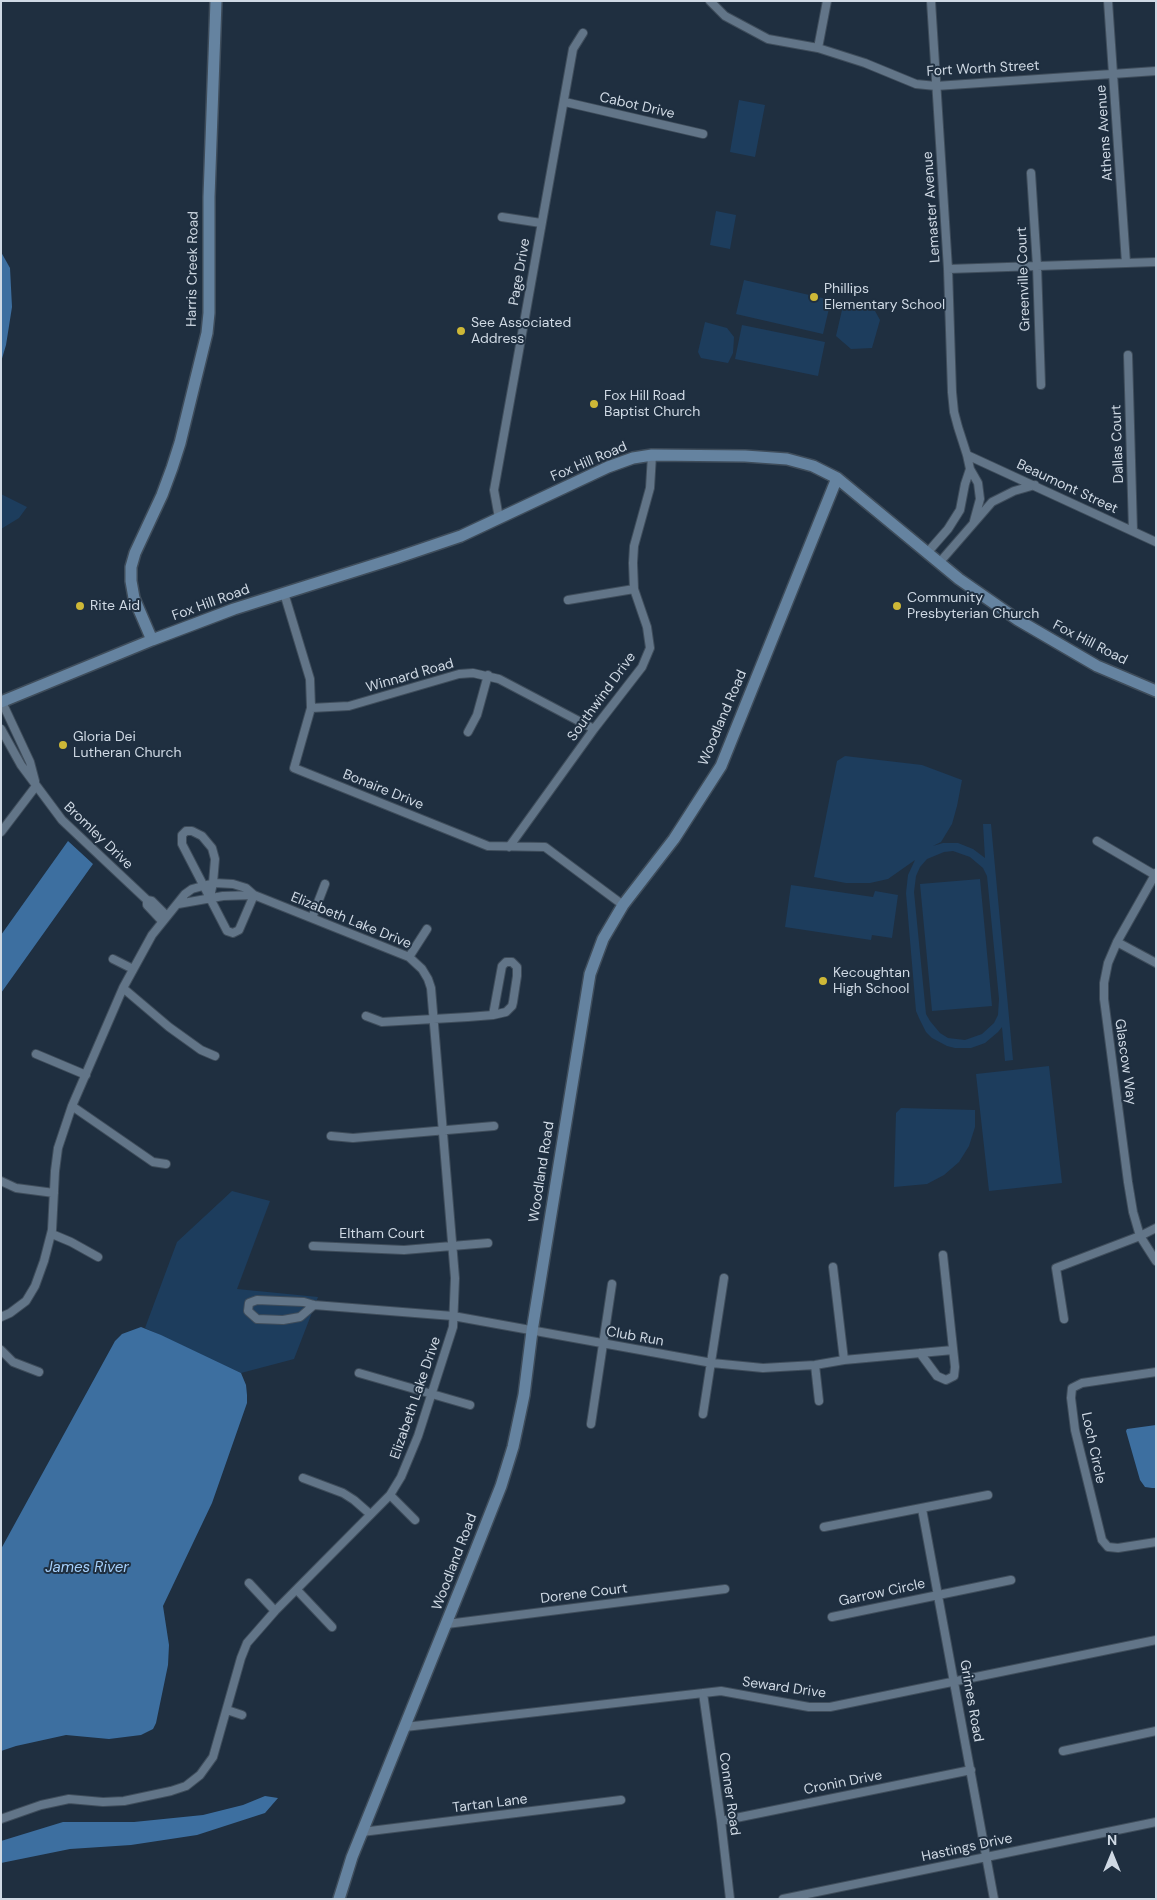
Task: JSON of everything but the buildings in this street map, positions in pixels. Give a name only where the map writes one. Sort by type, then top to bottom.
[{"type":"main road","name":"Harris Creek Road","points":[[152,640],[134,598],[130,581],[131,567],[135,553],[162,495],[172,468],[180,443],[207,332],[216,1]]},
{"type":"main road","name":"Fox Hill Road","points":[[1,701],[234,609],[461,536],[608,467],[632,458],[652,454],[745,456],[787,460],[813,466],[837,478],[939,563],[986,598],[1049,639],[1097,666],[1156,691]]},
{"type":"main road","name":"Woodland Road","points":[[339,1899],[352,1857],[447,1624],[501,1486],[513,1447],[524,1395],[532,1331],[590,974],[604,939],[623,905],[674,839],[721,766],[837,478]]},
{"type":"street","name":"Fort Worth Street","points":[[710,1],[725,16],[768,39],[818,48],[865,63],[916,84],[936,86],[1156,71]]},
{"type":"street","points":[[818,48],[827,1]]},
{"type":"street","name":"Lemaster Avenue","points":[[931,1],[948,269],[953,404],[955,419],[970,469],[980,490],[974,521]]},
{"type":"street","name":"Athens Avenue","points":[[1108,1],[1126,263]]},
{"type":"street","name":"Page Drive","points":[[499,518],[494,490],[573,49],[583,33]]},
{"type":"street","name":"Cabot Drive","points":[[565,102],[703,134]]},
{"type":"street","name":"Greenville Court","points":[[1031,173],[1037,266],[1041,385]]},
{"type":"street","points":[[502,217],[541,223]]},
{"type":"street","points":[[948,269],[1156,262]]},
{"type":"street","name":"Dallas Court","points":[[1128,355],[1133,531]]},
{"type":"street","name":"Southwind Drive","points":[[509,847],[594,729],[642,667],[650,648],[647,627],[634,589],[634,546],[650,488],[652,454]]},
{"type":"street","name":"Beaumont Street","points":[[967,455],[1156,542]]},
{"type":"street","name":"Lemaster Avenue","points":[[927,553],[948,529],[960,510],[970,469]]},
{"type":"street","name":"Lemaster Avenue","points":[[939,563],[988,506],[1000,497],[1014,491],[1035,486]]},
{"type":"street","points":[[568,600],[634,589]]},
{"type":"street","name":"Bonaire Drive","points":[[284,593],[310,679],[311,708],[294,768],[488,846],[545,847],[623,905]]},
{"type":"street","name":"Winnard Road","points":[[311,708],[349,706],[459,674],[473,673],[488,675],[510,684],[594,729]]},
{"type":"street","points":[[468,732],[478,715],[488,675]]},
{"type":"street","name":"Bromley Drive","points":[[1,701],[30,762],[36,786]]},
{"type":"street","name":"Bromley Drive","points":[[1,729],[21,765],[62,820],[147,900],[152,901],[164,918]]},
{"type":"street","points":[[1,832],[36,786]]},
{"type":"street","points":[[210,897],[214,883],[215,859],[211,845],[202,836],[192,831],[186,831],[182,835],[182,844],[226,930],[233,933],[236,932],[254,895]]},
{"type":"street","points":[[1097,840],[1155,874]]},
{"type":"street","name":"Glascow Way","points":[[1155,874],[1117,942],[1108,963],[1104,983],[1104,999],[1128,1182],[1140,1236],[1156,1261]]},
{"type":"street","name":"Elizabeth Lake Drive","points":[[1,1317],[26,1301],[35,1286],[52,1234],[58,1148],[72,1106],[123,988],[164,918],[189,890],[214,883],[233,884],[246,888],[254,895],[409,957],[422,969],[428,979],[434,1020],[452,1246],[454,1278],[453,1316],[452,1327],[432,1393],[418,1436],[401,1477],[390,1495],[256,1631],[241,1658],[213,1757],[200,1775],[186,1786],[124,1800],[103,1802],[69,1799],[41,1805],[1,1819]]},
{"type":"street","points":[[312,918],[325,884]]},
{"type":"street","name":"Elizabeth Lake Drive","points":[[178,904],[210,897],[254,895]]},
{"type":"street","points":[[409,957],[427,929]]},
{"type":"street","points":[[1117,942],[1156,963]]},
{"type":"street","points":[[113,959],[133,969]]},
{"type":"street","points":[[366,1016],[382,1022],[434,1020],[493,1015],[509,1010],[514,1002],[517,972],[516,965],[512,962],[506,962],[502,966],[493,1015]]},
{"type":"street","points":[[123,988],[169,1027],[201,1050],[215,1056]]},
{"type":"street","points":[[36,1054],[86,1075]]},
{"type":"street","points":[[72,1106],[154,1162],[166,1164]]},
{"type":"street","points":[[331,1136],[353,1138],[494,1126]]},
{"type":"street","points":[[1,1181],[16,1188],[54,1193]]},
{"type":"street","points":[[1064,1318],[1056,1268],[1156,1228]]},
{"type":"street","points":[[52,1234],[98,1257]]},
{"type":"street","name":"Eltham Court","points":[[313,1246],[404,1250],[488,1243]]},
{"type":"street","points":[[920,1352],[937,1376],[946,1380],[954,1376],[943,1255]]},
{"type":"street","points":[[833,1267],[844,1360]]},
{"type":"street","points":[[703,1414],[724,1278]]},
{"type":"street","points":[[591,1424],[612,1284]]},
{"type":"street","name":"Club Run","points":[[314,1305],[300,1318],[282,1320],[257,1319],[248,1311],[249,1304],[257,1300],[304,1302],[314,1305],[453,1316],[712,1363],[763,1368],[815,1365],[844,1360],[953,1350]]},
{"type":"street","points":[[1,1350],[13,1362],[39,1372]]},
{"type":"street","points":[[815,1365],[819,1401]]},
{"type":"street","name":"Loch Circle","points":[[1156,1372],[1082,1383],[1072,1388],[1071,1398],[1075,1430],[1102,1540],[1108,1547],[1118,1548],[1156,1542]]},
{"type":"street","points":[[359,1373],[470,1405]]},
{"type":"street","points":[[303,1478],[343,1493],[370,1514]]},
{"type":"street","points":[[390,1495],[415,1520]]},
{"type":"street","points":[[824,1527],[988,1495]]},
{"type":"street","name":"Grimes Road","points":[[922,1508],[994,1899]]},
{"type":"street","name":"Garrow Circle","points":[[832,1617],[1011,1580]]},
{"type":"street","points":[[249,1583],[275,1611]]},
{"type":"street","name":"Dorene Court","points":[[447,1624],[725,1589]]},
{"type":"street","points":[[297,1590],[332,1627]]},
{"type":"street","name":"Seward Drive","points":[[405,1727],[721,1691],[819,1708],[830,1707],[1156,1640]]},
{"type":"street","name":"Conner Road","points":[[702,1693],[721,1821],[730,1899]]},
{"type":"street","points":[[227,1710],[242,1715]]},
{"type":"street","points":[[1062,1751],[1156,1731]]},
{"type":"street","name":"Cronin Drive","points":[[721,1821],[970,1770]]},
{"type":"street","name":"Tartan Lane","points":[[362,1832],[621,1800]]},
{"type":"street","name":"Hastings Drive","points":[[783,1899],[1156,1822]]},
{"type":"shaded area","points":[[739,100],[765,105],[755,157],[730,152]]},
{"type":"shaded area","points":[[716,211],[736,215],[730,249],[710,245]]},
{"type":"shaded area","points":[[744,280],[831,300],[823,334],[736,314]]},
{"type":"shaded area","points":[[852,306],[875,311],[880,320],[872,348],[851,349],[836,336],[842,310]]},
{"type":"shaded area","points":[[705,322],[727,328],[734,337],[733,353],[728,363],[701,358],[698,352]]},
{"type":"shaded area","points":[[742,325],[825,342],[818,376],[735,359]]},
{"type":"shaded area","points":[[1,494],[27,507],[19,518],[1,529]]},
{"type":"shaded area","points":[[845,756],[922,765],[962,780],[952,824],[941,842],[933,846],[943,843],[958,843],[973,849],[985,858],[983,824],[991,824],[1013,1060],[1005,1061],[1002,1027],[985,1043],[971,1048],[955,1048],[932,1038],[926,1032],[919,1018],[916,1011],[906,893],[908,875],[915,860],[888,879],[870,883],[846,883],[814,877],[837,761]],"holes":[[[953,851],[970,857],[983,868],[987,876],[999,999],[998,1015],[994,1023],[982,1034],[965,1040],[948,1038],[940,1033],[926,1014],[914,892],[916,876],[920,867],[927,859],[944,852]]]},
{"type":"shaded area","points":[[980,879],[992,1006],[932,1011],[920,884]]},
{"type":"shaded area","points":[[791,885],[873,897],[875,891],[898,895],[892,938],[872,935],[871,940],[785,927]]},
{"type":"shaded area","points":[[1049,1066],[1062,1183],[989,1191],[976,1074]]},
{"type":"shaded area","points":[[901,1108],[975,1110],[975,1127],[969,1146],[959,1162],[944,1175],[927,1184],[894,1187],[896,1113]]},
{"type":"shaded area","points":[[232,1191],[270,1201],[237,1289],[318,1297],[294,1359],[241,1373],[145,1328],[177,1242]]},
{"type":"water","points":[[1,252],[10,268],[12,307],[6,345],[1,362]]},
{"type":"water","points":[[68,841],[93,864],[1,993],[1,935]]},
{"type":"water","name":"James River","points":[[141,1327],[241,1373],[246,1385],[247,1395],[247,1403],[212,1503],[163,1606],[169,1645],[168,1665],[156,1723],[153,1729],[141,1735],[109,1739],[66,1735],[1,1751],[1,1549],[115,1341],[122,1334]]},
{"type":"water","points":[[1156,1425],[1156,1488],[1152,1488],[1145,1487],[1140,1480],[1126,1431],[1127,1429]]},
{"type":"water","points":[[265,1796],[278,1798],[265,1813],[197,1835],[131,1845],[70,1849],[1,1863],[1,1841],[63,1822],[134,1822],[203,1815],[243,1805]]},
{"type":"place","name":"Phillips Elementary School","points":[[814,297]]},
{"type":"place","name":"See Associated Address","points":[[461,331]]},
{"type":"place","name":"Fox Hill Road Baptist Church","points":[[594,404]]},
{"type":"place","name":"Rite Aid","points":[[80,606]]},
{"type":"place","name":"Community Presbyterian Church","points":[[897,606]]},
{"type":"place","name":"Gloria Dei Lutheran Church","points":[[63,745]]},
{"type":"place","name":"Kecoughtan High School","points":[[823,981]]}]
